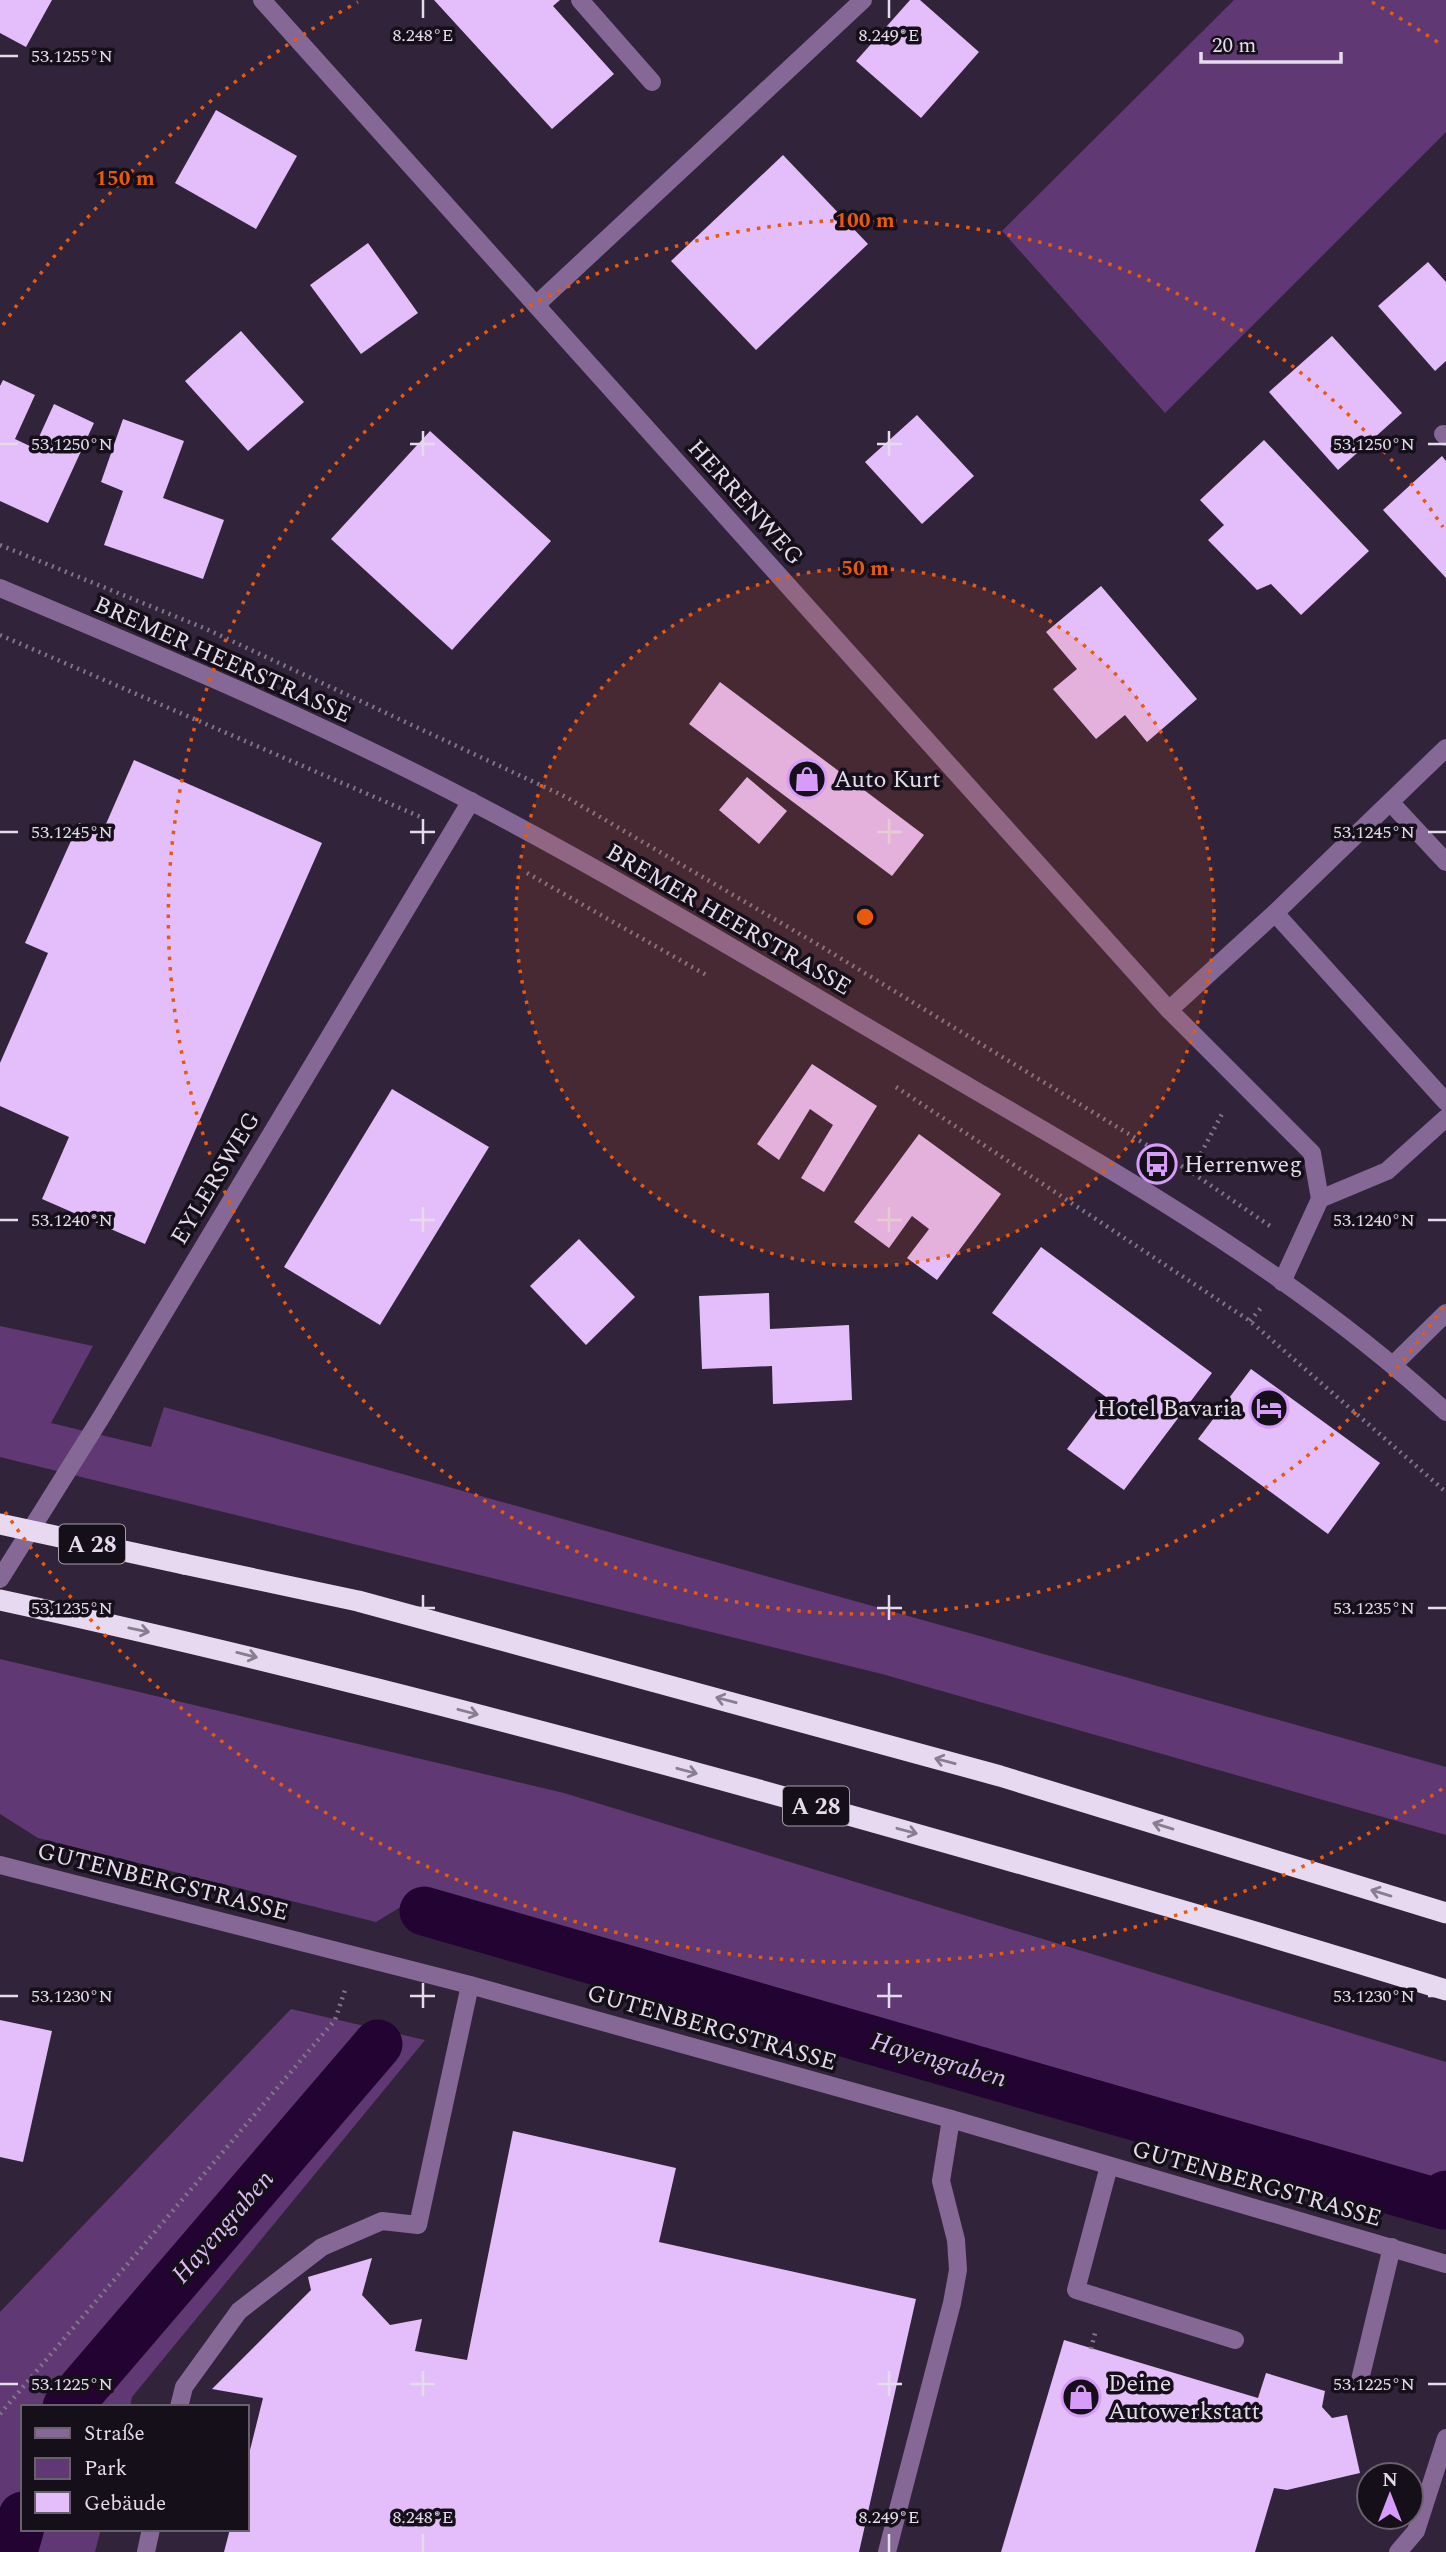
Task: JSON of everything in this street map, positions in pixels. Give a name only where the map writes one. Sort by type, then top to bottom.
[{"type":"highway","name":"A 28","points":[[0,1524],[358,1601],[987,1772],[1446,1913]]},
{"type":"highway","name":"A 28","points":[[0,1600],[181,1639],[581,1741],[1247,1927],[1446,1990]]},
{"type":"street","name":"HERRENWEG","points":[[262,0],[1169,1010],[1312,1153],[1320,1199]]},
{"type":"street","points":[[580,0],[652,82]]},
{"type":"street","points":[[536,305],[863,0]]},
{"type":"street","name":"BREMER HEERSTRASSE","points":[[0,588],[189,666],[471,801],[631,890],[1145,1190],[1282,1282],[1394,1364],[1446,1412]]},
{"type":"street","points":[[1169,1010],[1275,913],[1446,748]]},
{"type":"street","name":"EYLERSWEG","points":[[0,1580],[103,1416],[471,801]]},
{"type":"street","points":[[1391,803],[1446,862]]},
{"type":"street","points":[[1275,913],[1446,1102]]},
{"type":"street","points":[[1282,1282],[1320,1199],[1387,1171],[1446,1118]]},
{"type":"street","points":[[1394,1364],[1446,1313]]},
{"type":"street","name":"GUTENBERGSTRASSE","points":[[0,1865],[470,1985],[951,2119],[1446,2264]]},
{"type":"street","points":[[180,2405],[184,2387],[239,2311],[322,2247],[382,2221],[418,2225],[470,1985]]},
{"type":"street","points":[[887,2552],[952,2303],[958,2270],[956,2240],[941,2181],[951,2119]]},
{"type":"street","points":[[1109,2165],[1076,2290],[1235,2340]]},
{"type":"street","points":[[1359,2384],[1392,2247]]},
{"type":"street","points":[[1398,2552],[1416,2531],[1446,2438]]},
{"type":"street","points":[[146,2552],[151,2531]]},
{"type":"path","points":[[0,635],[453,831]]},
{"type":"path","points":[[524,872],[715,980]]},
{"type":"path","points":[[1191,1171],[1240,1080]]},
{"type":"path","points":[[893,1084],[1250,1321],[1446,1492]]},
{"type":"path","points":[[0,2414],[335,2020],[356,1954]]},
{"type":"green space","points":[[1234,0],[1446,0],[1446,132],[1165,413],[1002,231]]},
{"type":"green space","points":[[0,1326],[93,1346],[51,1423],[151,1447],[164,1407],[1446,1767],[1446,1835],[882,1674],[0,1457]]},
{"type":"green space","points":[[0,1659],[564,1793],[1446,2062],[1446,2197],[422,1894],[376,1922],[38,1838],[0,1814]]},
{"type":"green space","points":[[291,2009],[425,2040],[132,2397],[130,2405],[21,2405],[21,2531],[100,2531],[95,2552],[0,2552],[0,2312]]},
{"type":"building","points":[[0,0],[52,0],[26,47],[0,33]]},
{"type":"building","points":[[434,0],[560,0],[553,6],[614,74],[552,129]]},
{"type":"building","points":[[910,0],[920,0],[979,52],[921,118],[856,61]]},
{"type":"building","points":[[216,110],[297,156],[256,229],[175,183]]},
{"type":"building","points":[[783,155],[868,244],[756,350],[671,261]]},
{"type":"building","points":[[368,243],[418,313],[361,354],[310,285]]},
{"type":"building","points":[[1428,262],[1446,282],[1446,361],[1435,371],[1378,306]]},
{"type":"building","points":[[241,331],[304,402],[248,451],[185,381]]},
{"type":"building","points":[[1332,336],[1402,413],[1338,470],[1269,392]]},
{"type":"building","points":[[3,380],[35,395],[15,439],[34,448],[54,404],[94,423],[48,523],[0,501],[0,386]]},
{"type":"building","points":[[917,415],[974,476],[922,524],[865,462]]},
{"type":"building","points":[[123,419],[184,441],[163,498],[224,520],[203,579],[104,545],[123,491],[101,482]]},
{"type":"building","points":[[430,431],[551,541],[452,650],[331,539]]},
{"type":"building","points":[[1264,440],[1369,551],[1301,615],[1271,584],[1257,590],[1208,540],[1224,525],[1200,500]]},
{"type":"building","points":[[1442,456],[1446,461],[1446,578],[1383,510]]},
{"type":"building","points":[[1101,586],[1197,699],[1147,742],[1125,715],[1096,739],[1053,689],[1077,669],[1046,632]]},
{"type":"building","name":"Auto Kurt","points":[[720,682],[924,835],[892,876],[689,724]]},
{"type":"building","points":[[134,760],[322,843],[145,1244],[42,1199],[69,1137],[0,1106],[0,1063],[48,953],[25,943],[79,823],[102,833]]},
{"type":"building","name":"Auto Kurt","points":[[747,777],[787,811],[759,844],[719,810]]},
{"type":"building","points":[[812,1064],[877,1106],[824,1192],[801,1178],[833,1125],[810,1109],[779,1160],[757,1144]]},
{"type":"building","points":[[392,1089],[489,1147],[380,1325],[284,1267]]},
{"type":"building","points":[[919,1134],[1001,1194],[937,1280],[907,1258],[929,1229],[912,1216],[889,1248],[854,1222]]},
{"type":"building","points":[[579,1239],[635,1297],[586,1345],[530,1286]]},
{"type":"building","points":[[1041,1247],[1212,1373],[1124,1490],[1067,1449],[1106,1397],[992,1313]]},
{"type":"building","points":[[769,1293],[770,1329],[849,1325],[852,1400],[773,1404],[772,1366],[702,1369],[699,1296]]},
{"type":"building","points":[[1251,1369],[1380,1463],[1328,1534],[1198,1439]]},
{"type":"building","points":[[0,2020],[52,2031],[23,2162],[0,2157]]},
{"type":"building","points":[[513,2131],[676,2168],[659,2242],[916,2299],[859,2552],[224,2552],[229,2531],[248,2531],[248,2458],[263,2398],[212,2389],[311,2290],[308,2277],[372,2258],[362,2295],[390,2325],[422,2319],[415,2351],[467,2360]]},
{"type":"building","points":[[1064,2340],[1258,2398],[1266,2373],[1325,2391],[1322,2407],[1332,2418],[1347,2415],[1357,2461],[1355,2461],[1355,2474],[1287,2490],[1274,2488],[1255,2552],[1001,2552]]},
{"type":"waterway","name":"Hayengraben","points":[[424,1911],[1444,2205],[1446,2195]]},
{"type":"waterway","name":"Hayengraben","points":[[69,2405],[378,2044]]},
{"type":"waterway","name":"Hayengraben","points":[[13,2552],[21,2523]]},
{"type":"place","name":"Auto Kurt","points":[[807,779]]},
{"type":"place","name":"Herrenweg","points":[[1157,1164]]},
{"type":"place","name":"Hotel Bavaria","points":[[1269,1408]]},
{"type":"place","name":"Deine Autowerkstatt","points":[[1081,2397]]}]
